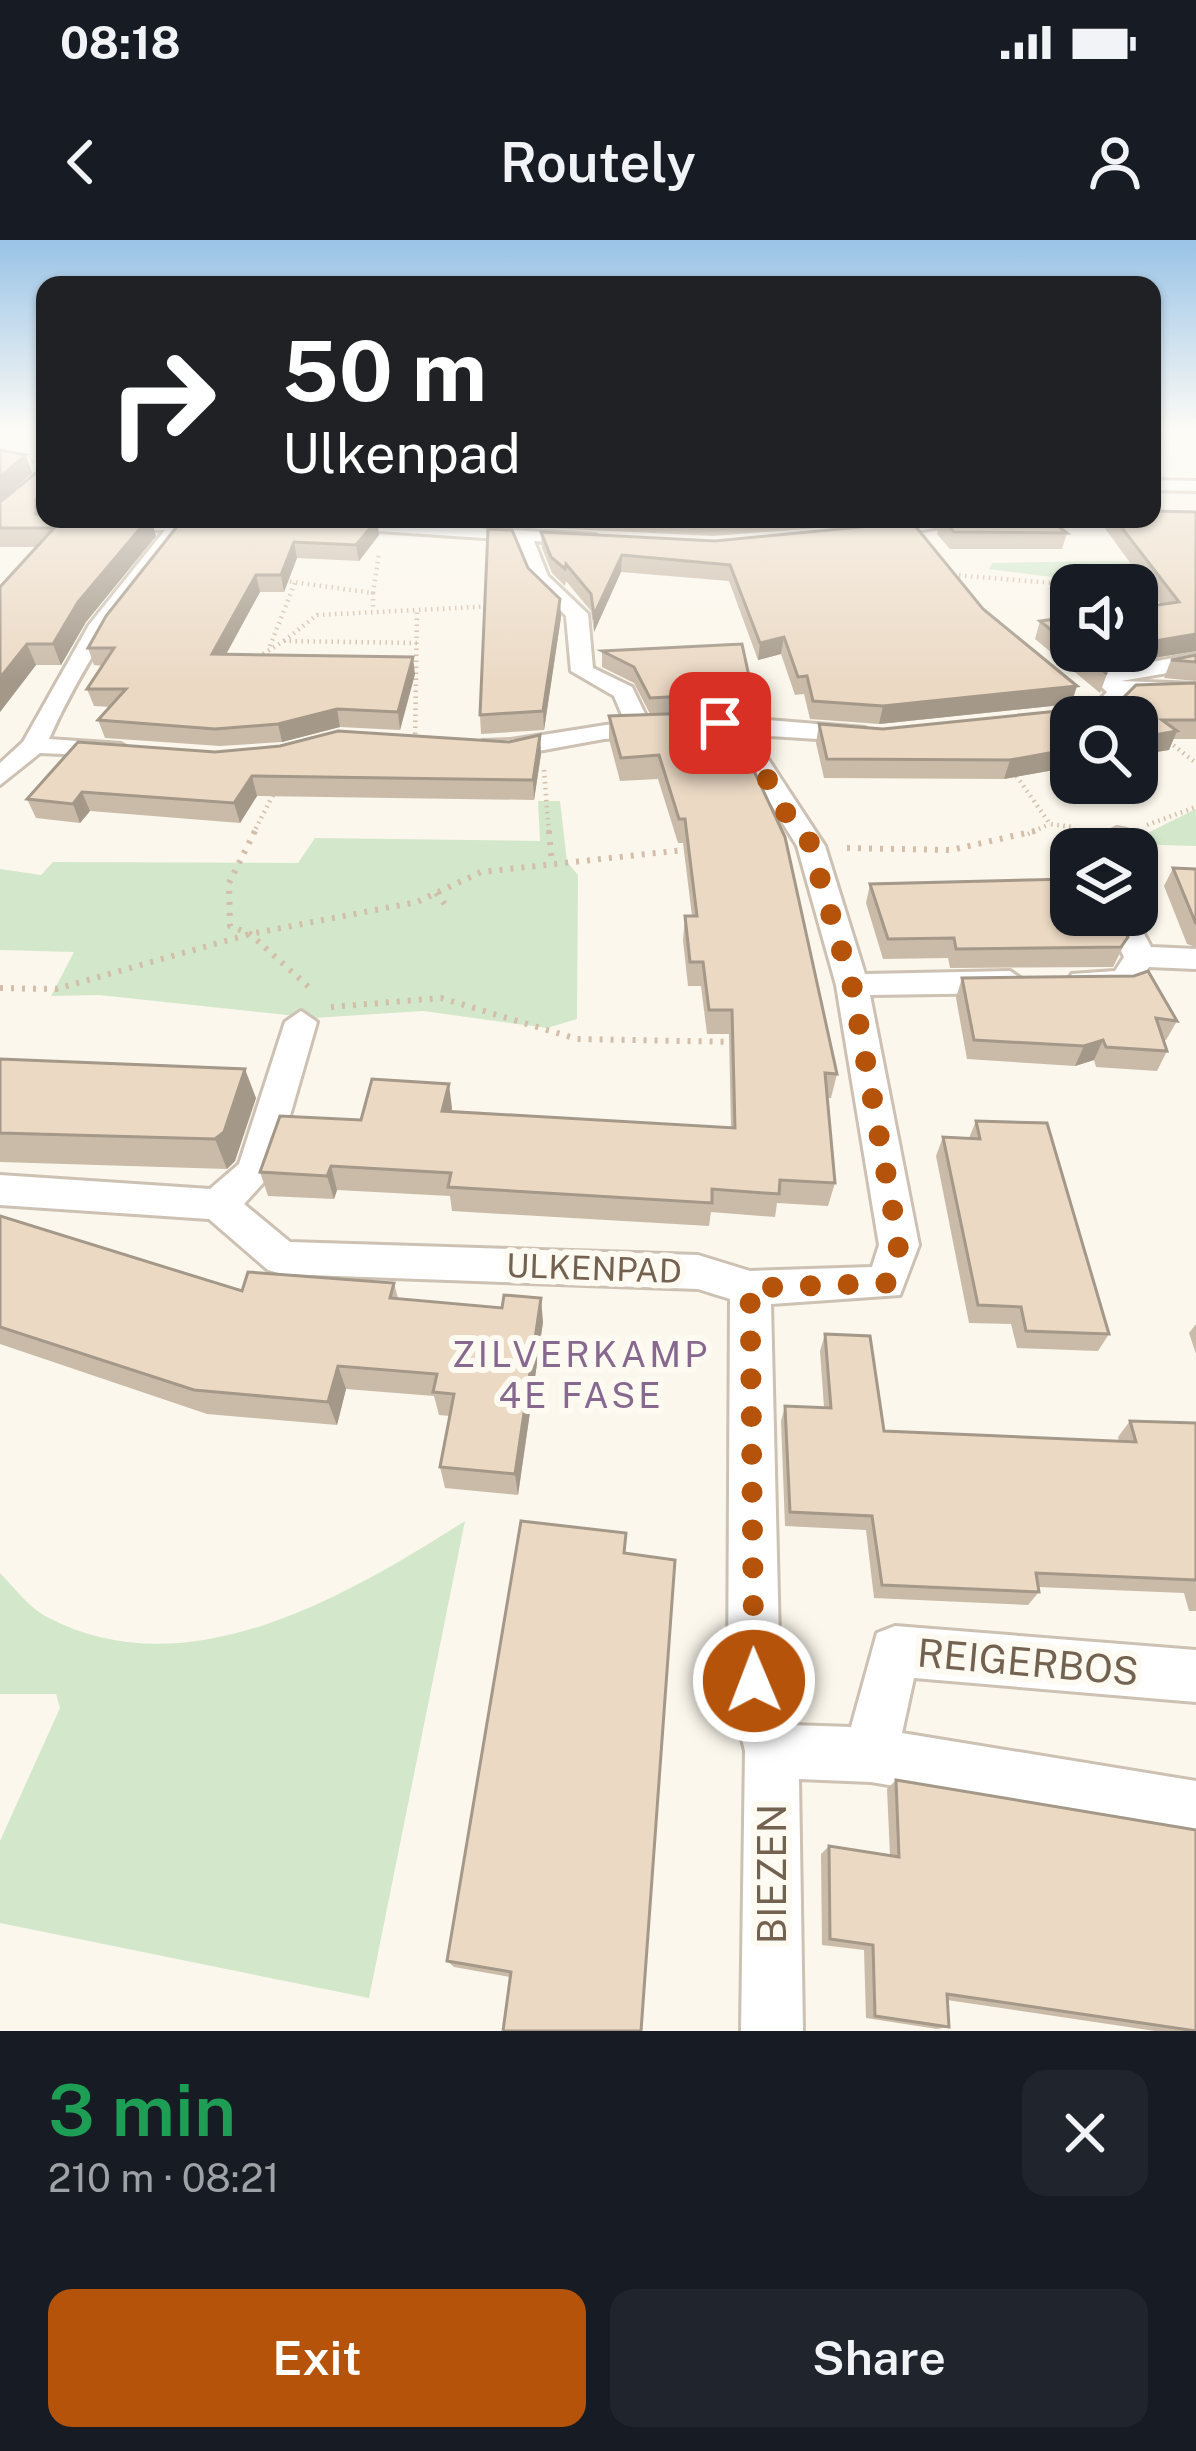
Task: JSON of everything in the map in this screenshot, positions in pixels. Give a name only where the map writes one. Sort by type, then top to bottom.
[{"type":"street","points":[[0,777],[34,745],[61,683],[141,567],[177,528]]},
{"type":"street","points":[[412,528],[617,542]]},
{"type":"street","points":[[850,536],[909,528]]},
{"type":"street","points":[[917,528],[953,575]]},
{"type":"street","points":[[523,534],[539,578],[577,614],[582,671],[624,692],[638,724]]},
{"type":"street","points":[[1110,696],[1103,677],[1196,661]]},
{"type":"street","points":[[1070,686],[1098,696]]},
{"type":"street","points":[[1154,696],[1196,691]]},
{"type":"street","points":[[1046,720],[1050,719]]},
{"type":"street","points":[[415,740],[511,748],[638,724],[720,723],[899,735]]},
{"type":"street","name":"ULKENPAD","points":[[218,1204],[283,1258],[698,1272],[750,1288],[886,1283],[899,1245],[852,986],[811,846],[759,764],[730,742],[720,723]]},
{"type":"street","points":[[34,745],[150,754]]},
{"type":"street","points":[[1130,936],[1140,957]]},
{"type":"street","points":[[852,986],[1124,982],[1140,957]]},
{"type":"street","points":[[1140,957],[1196,958]]},
{"type":"street","points":[[0,1190],[218,1204],[255,1171],[301,1022]]},
{"type":"street","name":"BIEZEN","points":[[750,1288],[754,1681],[772,1751],[772,2031]]},
{"type":"street","name":"REIGERBOS","points":[[871,1755],[895,1651],[1196,1676]]},
{"type":"street","points":[[772,1751],[871,1755],[1196,1809]]},
{"type":"path","points":[[953,575],[1050,581]]},
{"type":"path","points":[[272,580],[373,593],[373,611]]},
{"type":"path","points":[[242,656],[265,656],[296,580]]},
{"type":"path","points":[[292,589],[308,585]]},
{"type":"path","points":[[1158,595],[1180,596]]},
{"type":"path","points":[[269,646],[317,615],[568,603]]},
{"type":"path","points":[[415,740],[417,610]]},
{"type":"path","points":[[284,640],[416,643]]},
{"type":"path","points":[[1158,735],[1196,763]]},
{"type":"path","points":[[541,741],[552,864]]},
{"type":"path","points":[[1000,758],[1050,824],[1066,828]]},
{"type":"path","points":[[277,787],[229,883],[230,926],[250,934],[331,1007],[441,998],[577,1040],[755,1042]]},
{"type":"path","points":[[1140,828],[1196,807]]},
{"type":"path","points":[[811,846],[934,853],[1024,838],[1050,824]]},
{"type":"path","points":[[0,988],[56,989],[250,934],[417,902],[481,872],[713,848]]},
{"type":"path","points":[[436,893],[448,908]]},
{"type":"green space","points":[[992,563],[1189,563],[1186,594],[1158,590],[1158,564],[1050,564],[1050,577],[989,569]]},
{"type":"green space","points":[[538,801],[560,801],[567,862],[578,875],[577,1019],[547,1028],[423,1011],[314,1018],[99,995],[51,996],[74,952],[0,950],[0,869],[41,875],[53,862],[298,863],[315,838],[540,841]]},
{"type":"green space","points":[[1196,809],[1196,846],[1158,845],[1157,828]]},
{"type":"green space","points":[[465,1521],[369,1998],[0,1923],[0,1841],[60,1708],[56,1694],[0,1694],[0,1573],[40,1613],[100,1637],[155,1644],[210,1639],[318,1604]]},
{"type":"building","points":[[0,514],[36,514],[36,528],[0,528]]},
{"type":"building","points":[[1161,514],[1196,514],[1196,634],[1158,640],[1158,605],[1179,602],[1158,575],[1158,564],[1150,564],[1122,528],[1161,528]]},
{"type":"building","points":[[54,528],[140,528],[78,602],[53,644],[27,644],[0,678],[0,587]]},
{"type":"building","points":[[176,528],[370,528],[356,545],[294,542],[281,575],[256,575],[212,654],[413,657],[398,712],[337,709],[278,724],[215,729],[98,720],[126,689],[87,689],[114,648],[88,648],[106,616]]},
{"type":"building","points":[[850,528],[917,528],[983,609],[1050,664],[1050,672],[1060,672],[1077,686],[883,706],[813,701],[807,676],[798,677],[784,637],[760,643],[730,565],[622,555],[594,615],[591,594],[566,564],[565,569],[551,557],[541,532],[715,541]]},
{"type":"building","points":[[950,528],[1060,528],[1067,533],[954,532]]},
{"type":"building","points":[[488,529],[512,530],[528,568],[560,599],[543,711],[480,715]]},
{"type":"building","points":[[742,644],[750,681],[682,686],[686,696],[650,698],[634,667],[602,651]]},
{"type":"building","points":[[1196,683],[1196,720],[1162,720],[1177,731],[1158,734],[1158,696],[1125,696],[1136,685]]},
{"type":"building","points":[[1050,712],[1050,753],[1010,760],[827,759],[819,724],[883,729]]},
{"type":"building","points":[[694,713],[710,757],[746,754],[785,837],[837,1074],[825,1073],[835,1183],[780,1180],[779,1194],[712,1189],[712,1203],[448,1187],[451,1173],[331,1166],[327,1176],[260,1172],[280,1116],[361,1120],[372,1079],[449,1084],[442,1111],[735,1128],[732,1010],[709,1010],[703,962],[690,962],[685,916],[697,916],[685,819],[679,819],[659,755],[621,758],[609,716]]},
{"type":"building","points":[[338,731],[509,742],[540,735],[533,780],[252,776],[234,803],[82,792],[73,804],[27,799],[78,742],[215,752],[280,746]]},
{"type":"building","points":[[1173,868],[1196,869],[1196,924]]},
{"type":"building","points":[[1050,880],[1050,936],[1128,937],[1121,947],[956,949],[954,938],[888,939],[870,884]]},
{"type":"building","points":[[1148,971],[1177,1021],[1156,1018],[1167,1051],[1106,1047],[1103,1040],[1084,1046],[974,1040],[962,978],[1134,976]]},
{"type":"building","points":[[0,1059],[245,1069],[224,1132],[215,1139],[0,1133]]},
{"type":"building","points":[[976,1121],[1047,1123],[1109,1334],[1026,1331],[1021,1307],[978,1305],[943,1137],[980,1139]]},
{"type":"building","points":[[0,1216],[242,1291],[248,1272],[394,1283],[390,1298],[502,1308],[504,1295],[541,1298],[515,1474],[440,1467],[454,1394],[433,1392],[437,1374],[338,1366],[328,1402],[194,1390],[0,1327]]},
{"type":"building","points":[[825,1334],[870,1336],[884,1431],[1136,1442],[1130,1421],[1196,1423],[1196,1580],[1036,1573],[1039,1592],[882,1585],[872,1516],[790,1512],[785,1406],[831,1408]]},
{"type":"building","points":[[521,1521],[626,1533],[624,1553],[675,1560],[641,2031],[503,2031],[511,1972],[447,1961]]},
{"type":"building","points":[[896,1780],[1196,1830],[1196,2031],[947,1994],[949,2027],[875,2016],[873,1945],[830,1939],[829,1846],[899,1857]]},
{"type":"district","name":"ZILVERKAMP 4E FASE","points":[[581,1374]]},
{"type":"route","points":[[720,723],[730,742],[759,764],[787,815],[809,841],[852,986],[879,1112],[899,1245],[886,1283],[750,1288],[754,1681]]}]
